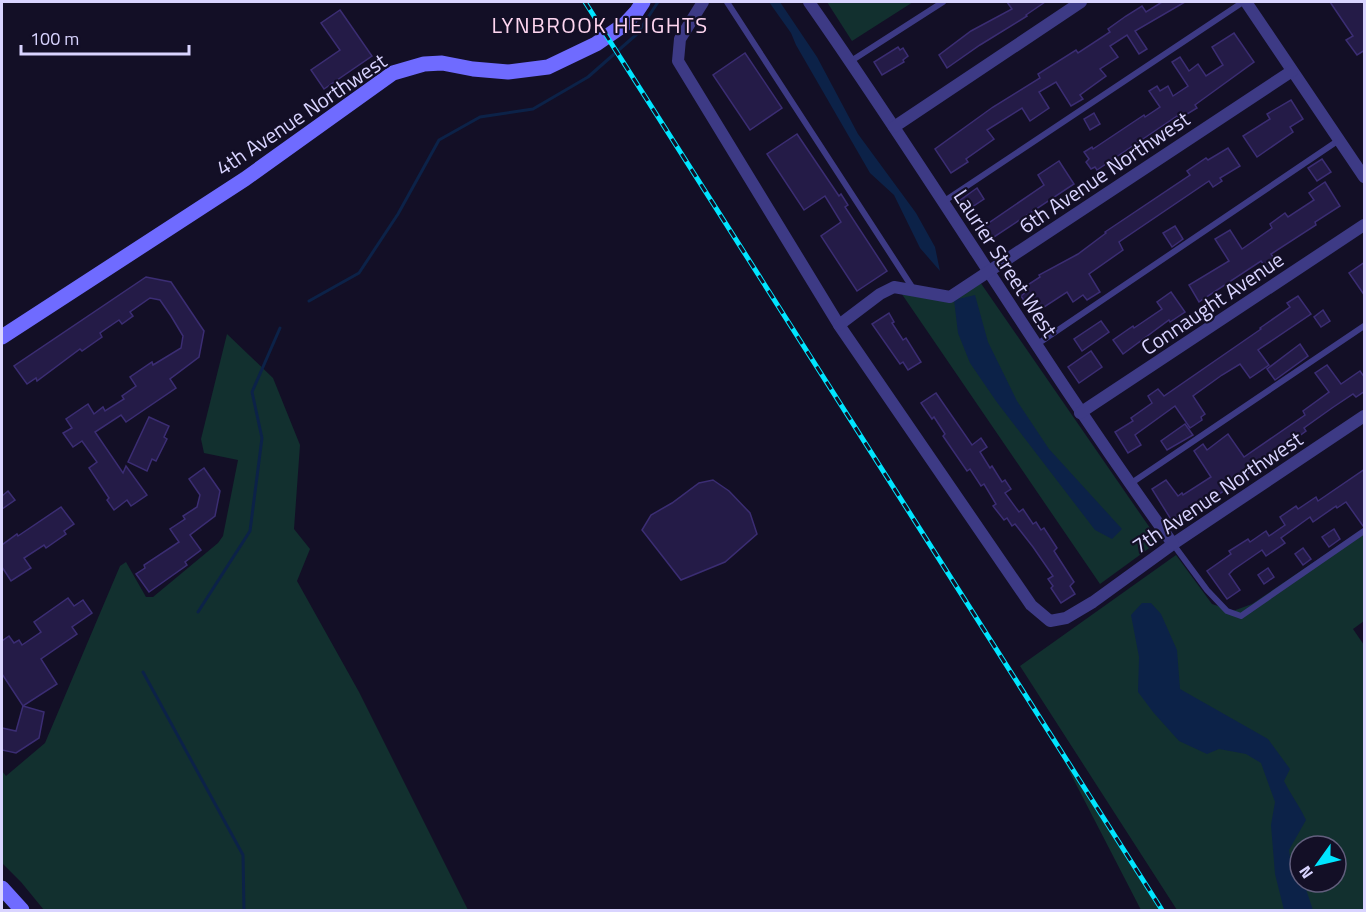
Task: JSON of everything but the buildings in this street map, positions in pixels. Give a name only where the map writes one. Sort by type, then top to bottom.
[{"type":"street","name":"4th Avenue Northwest","points":[[2,337],[245,178],[393,73],[423,64],[442,63],[508,72],[548,67],[596,44],[625,24],[643,2]]},
{"type":"street","points":[[703,2],[680,39],[678,61],[839,325]]},
{"type":"street","name":"Laurier Street West","points":[[809,2],[851,61],[944,202],[1080,413],[1173,544]]},
{"type":"street","points":[[894,127],[1081,2]]},
{"type":"street","points":[[1244,2],[1365,177]]},
{"type":"street","name":"6th Avenue Northwest","points":[[839,325],[880,294],[894,287],[950,297],[1292,71]]},
{"type":"street","name":"Connaught Avenue","points":[[1080,413],[1365,225]]},
{"type":"street","name":"7th Avenue Northwest","points":[[839,325],[1031,605],[1050,621],[1066,618],[1093,602],[1173,544],[1365,416]]},
{"type":"street","points":[[2,888],[22,910]]},
{"type":"lane","points":[[727,2],[915,291]]},
{"type":"lane","points":[[851,61],[943,2]]},
{"type":"lane","points":[[944,202],[1244,2]]},
{"type":"lane","points":[[1036,345],[1339,140]]},
{"type":"lane","points":[[1130,484],[1365,326]]},
{"type":"lane","points":[[1173,544],[1207,590],[1227,611],[1241,616],[1365,531]]},
{"type":"green space","points":[[827,2],[913,2],[852,41]]},
{"type":"green space","points":[[980,282],[1159,541],[1100,584],[895,284],[948,293]]},
{"type":"green space","points":[[227,334],[273,378],[300,445],[294,529],[310,549],[297,581],[359,692],[468,910],[44,910],[2,863],[2,771],[6,776],[45,743],[120,566],[126,562],[146,597],[153,597],[218,543],[223,536],[238,460],[204,453],[201,439]]},
{"type":"green space","points":[[1364,528],[1364,621],[1353,629],[1364,645],[1364,910],[1177,910],[1020,666],[1176,555],[1212,604],[1233,611],[1252,604]]},
{"type":"green space","points":[[1063,759],[1160,910],[1141,910]]},
{"type":"water","points":[[769,2],[780,2],[817,57],[858,134],[916,213],[935,247],[940,271],[920,248],[894,195],[870,173],[791,33]]},
{"type":"water","points":[[975,295],[988,342],[1017,401],[1049,449],[1122,529],[1112,539],[1095,530],[996,401],[970,363],[958,333],[954,300]]},
{"type":"water","points":[[1142,603],[1151,603],[1161,614],[1177,650],[1180,689],[1268,739],[1290,769],[1284,781],[1306,820],[1298,834],[1288,834],[1288,894],[1308,894],[1313,910],[1284,910],[1275,874],[1271,825],[1275,802],[1261,763],[1246,754],[1219,749],[1207,754],[1179,741],[1138,692],[1139,657],[1131,615]]},
{"type":"waterway","points":[[309,301],[359,273],[398,214],[439,140],[480,117],[533,109],[588,77],[637,34],[658,2]]},
{"type":"waterway","points":[[198,612],[250,531],[262,438],[252,392],[280,328]]},
{"type":"waterway","points":[[143,672],[243,855],[244,910]]},
{"type":"railway","points":[[585,2],[1162,910]]},
{"type":"district","name":"LYNBROOK HEIGHTS","points":[[600,25]]}]
